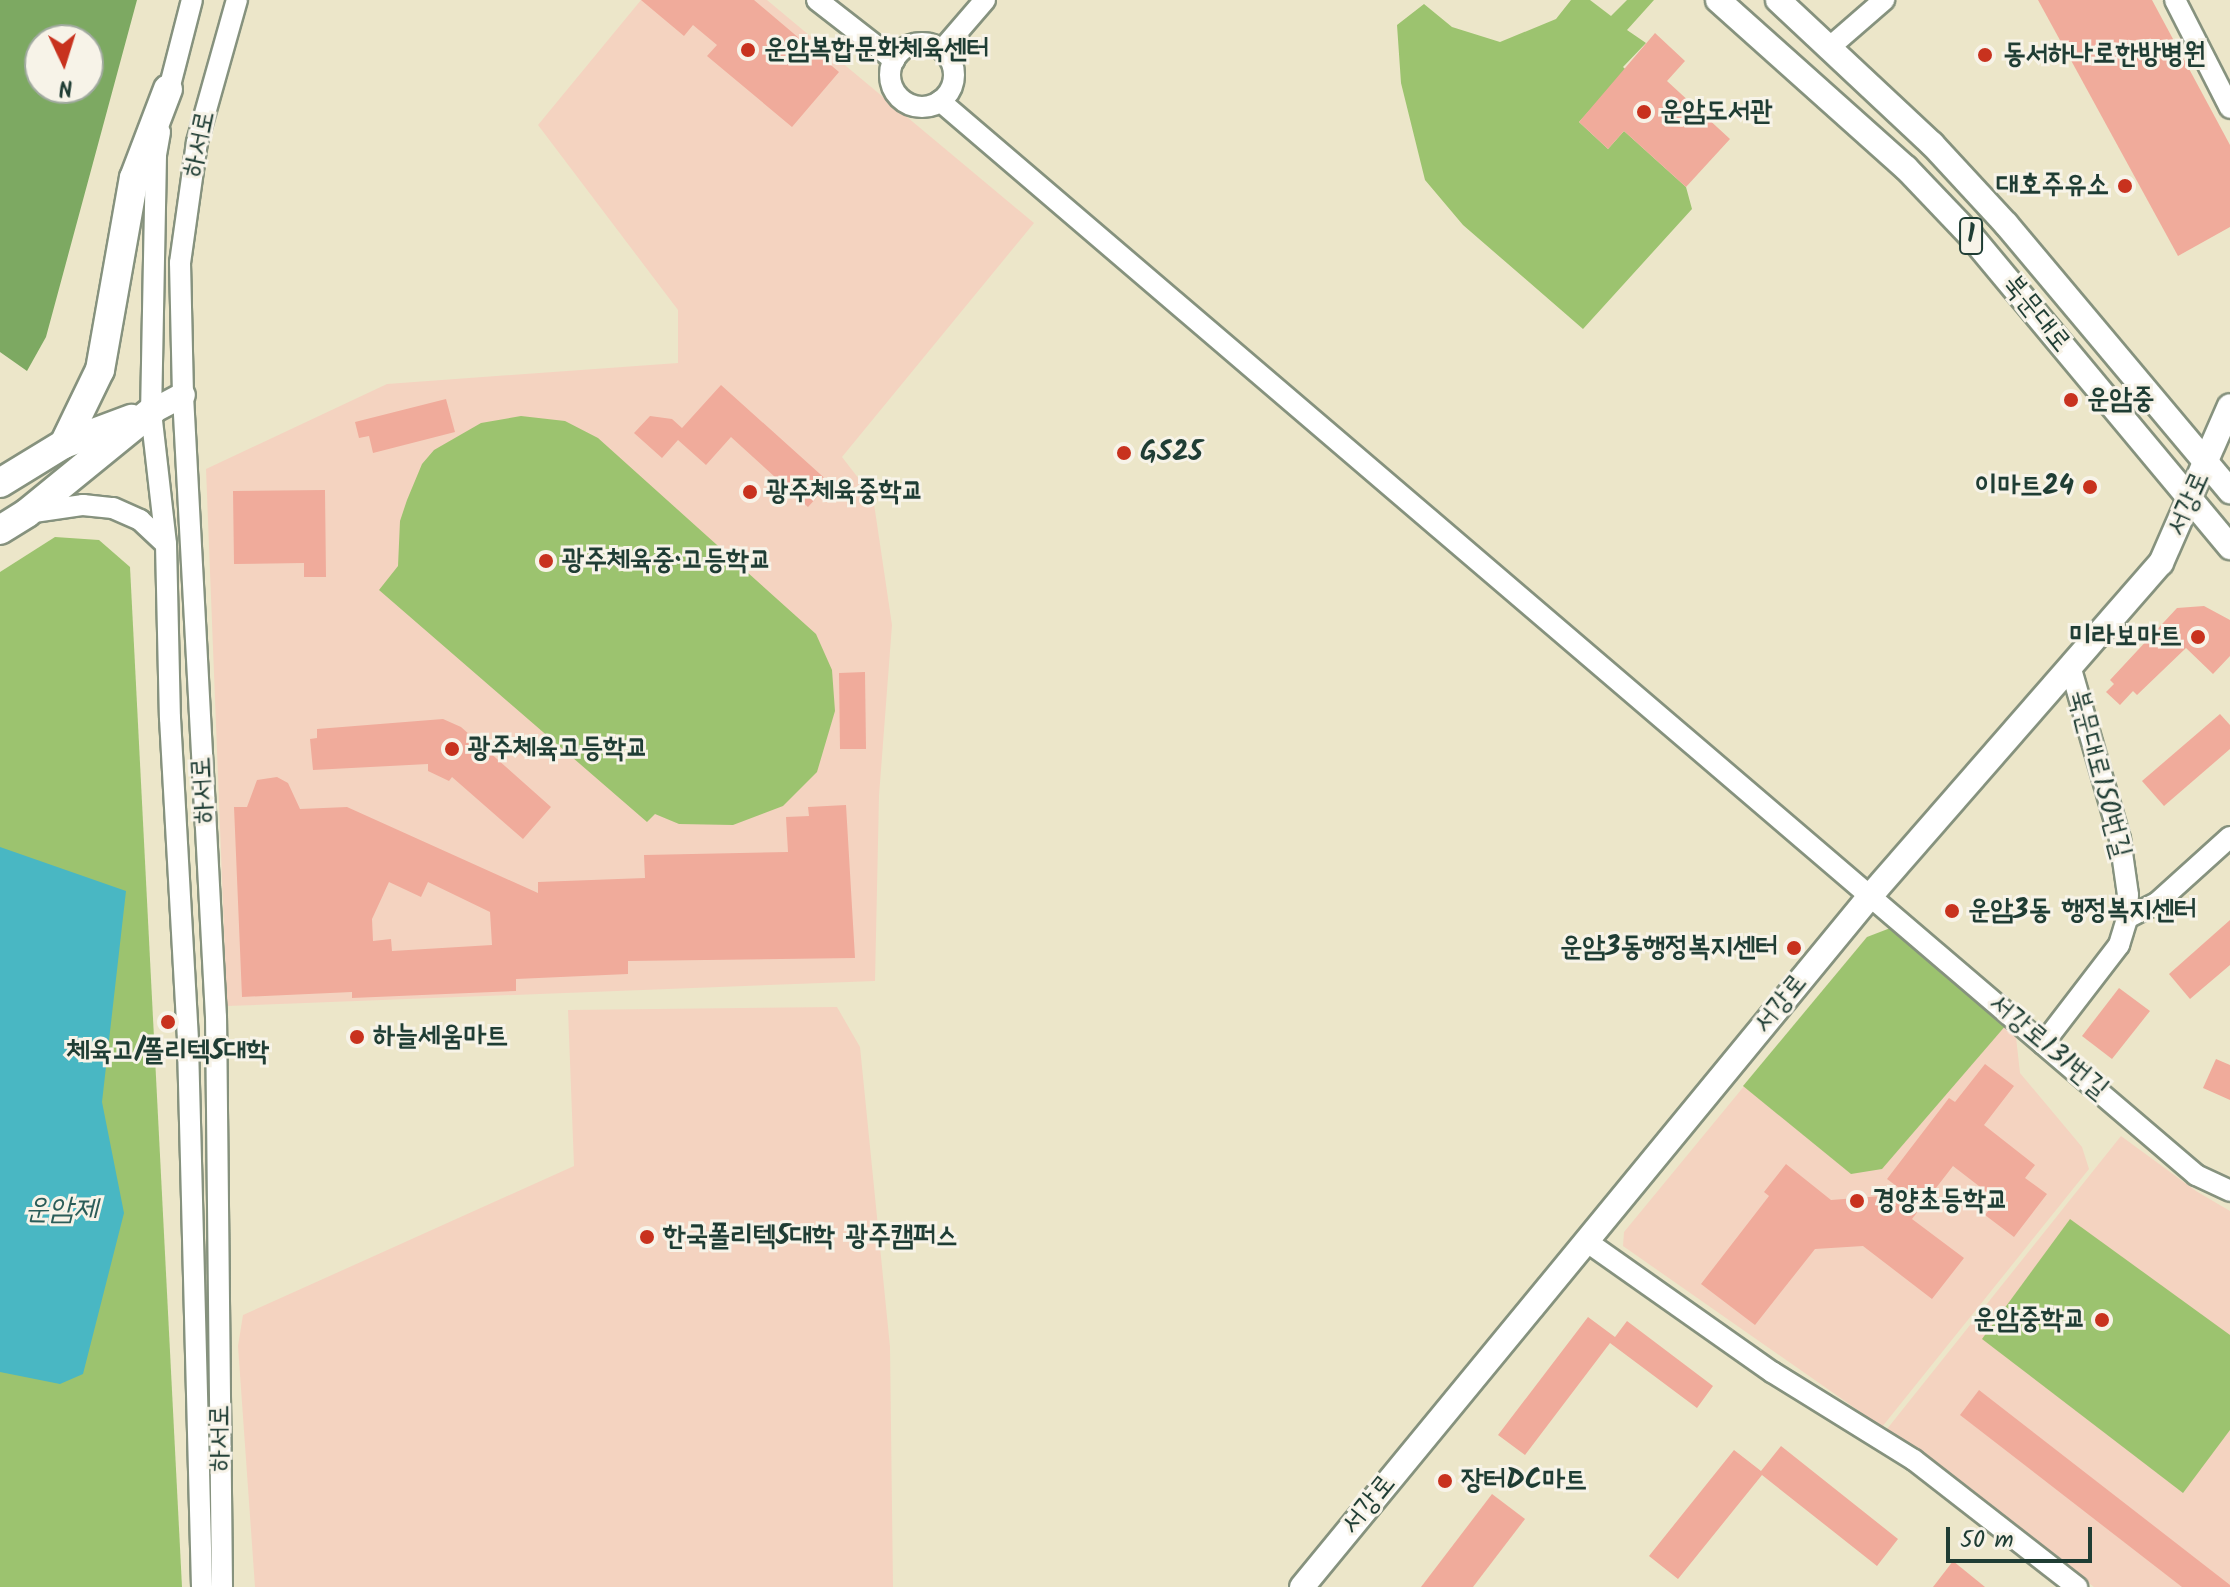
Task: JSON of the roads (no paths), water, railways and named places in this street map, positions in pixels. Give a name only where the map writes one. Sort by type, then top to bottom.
[{"type":"highway","points":[[64,444],[100,370],[130,193],[168,89]]},
{"type":"highway","points":[[0,483],[64,444],[151,412]]},
{"type":"highway","points":[[0,530],[27,513],[151,412]]},
{"type":"main road","name":"북문대로","points":[[1718,0],[1906,168],[1971,236],[2230,547]]},
{"type":"main road","name":"북문대로","points":[[1778,0],[1932,144],[2006,224],[2230,491]]},
{"type":"main road","points":[[151,412],[183,395]]},
{"type":"main road","name":"서강로","points":[[1302,1587],[1871,895],[2161,563],[2191,503],[2230,406]]},
{"type":"street","name":"하서로","points":[[192,0],[168,89],[156,155],[151,412],[166,544],[170,718],[188,1045],[202,1587]]},
{"type":"street","name":"하서로","points":[[222,1587],[216,1017],[183,395],[180,263],[197,142],[237,0]]},
{"type":"street","points":[[817,0],[894,60]]},
{"type":"street","points":[[942,50],[985,0]]},
{"type":"street","points":[[1830,47],[1884,0]]},
{"type":"street","points":[[2175,0],[2230,108]]},
{"type":"street","points":[[915,43],[926,43],[942,50],[954,72],[948,93],[940,101],[919,106],[899,97],[890,77],[894,60],[904,48],[915,43]]},
{"type":"street","name":"서강로131번길","points":[[940,101],[2196,1175],[2230,1191]]},
{"type":"street","points":[[27,513],[83,505],[113,508],[140,520],[166,544]]},
{"type":"street","name":"북문대로150번길","points":[[2043,1044],[2119,945],[2127,918],[2128,895],[2120,839],[2071,669]]},
{"type":"street","points":[[2127,918],[2158,902],[2230,837]]},
{"type":"street","points":[[1586,1241],[1772,1372],[1914,1460],[2077,1587]]},
{"type":"water","name":"운암제","points":[[0,847],[126,891],[102,1102],[124,1213],[83,1374],[60,1384],[0,1372]]},
{"type":"place","name":"운암복합문화체육센터","points":[[748,50]]},
{"type":"place","name":"동서하나로한방병원","points":[[1985,55]]},
{"type":"place","name":"운암도서관","points":[[1644,112]]},
{"type":"place","name":"대호주유소","points":[[2125,186]]},
{"type":"place","name":"운암중","points":[[2071,400]]},
{"type":"place","name":"GS25","points":[[1124,453]]},
{"type":"place","name":"이마트24","points":[[2090,487]]},
{"type":"place","name":"광주체육중학교","points":[[750,492]]},
{"type":"place","name":"광주체육중·고등학교","points":[[546,561]]},
{"type":"place","name":"미라보마트","points":[[2198,637]]},
{"type":"place","name":"광주체육고등학교","points":[[452,749]]},
{"type":"place","name":"운암3동 행정복지센터","points":[[1952,911]]},
{"type":"place","name":"운암3동행정복지센터","points":[[1794,948]]},
{"type":"place","name":"체육고/폴리텍5대학","points":[[168,1022]]},
{"type":"place","name":"하늘세움마트","points":[[357,1037]]},
{"type":"place","name":"경양초등학교","points":[[1857,1201]]},
{"type":"place","name":"한국폴리텍5대학 광주캠퍼스","points":[[647,1237]]},
{"type":"place","name":"운암중학교","points":[[2102,1320]]},
{"type":"place","name":"장터DC마트","points":[[1445,1481]]}]
